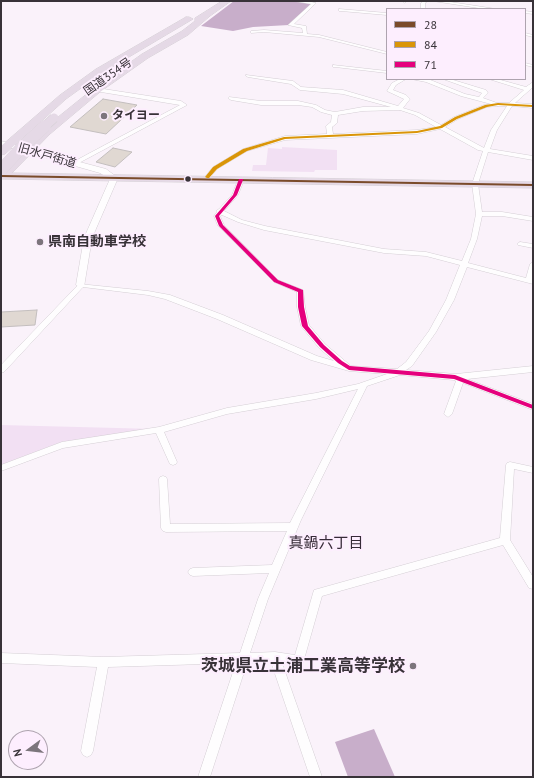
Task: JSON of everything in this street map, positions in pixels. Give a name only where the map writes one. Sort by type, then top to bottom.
[{"type":"highway","name":"国道354号","points":[[202,15],[218,1]]},
{"type":"highway","name":"国道354号","points":[[1,160],[50,118],[115,71],[202,15],[227,1]]},
{"type":"highway","points":[[2,175],[52,128],[96,90],[145,56],[185,33],[202,15]]},
{"type":"highway","points":[[3,147],[63,97],[99,71],[169,30],[202,15]]},
{"type":"highway","name":"国道354号","points":[[2,175],[28,141],[50,118]]},
{"type":"highway","points":[[2,175],[533,185]]},
{"type":"street","points":[[294,1],[314,3],[290,25],[304,27],[305,34]]},
{"type":"street","points":[[435,1],[484,8]]},
{"type":"street","points":[[475,7],[476,1]]},
{"type":"street","points":[[341,10],[386,14]]},
{"type":"street","points":[[253,32],[264,31],[305,34],[359,45],[386,53]]},
{"type":"street","points":[[335,66],[386,72]]},
{"type":"street","points":[[248,76],[293,83],[300,88],[343,92],[417,114],[471,145],[487,150],[533,158]]},
{"type":"street","points":[[399,109],[407,99],[404,96],[390,91],[394,84],[402,80]]},
{"type":"street","points":[[426,80],[464,95],[498,104]]},
{"type":"street","points":[[448,80],[484,91],[485,93],[480,99]]},
{"type":"street","points":[[495,80],[527,89]]},
{"type":"street","points":[[1,468],[62,444],[159,430],[227,411],[316,396],[364,384],[397,373],[409,364],[432,332],[450,300],[474,239],[479,214],[475,184],[494,130],[511,104],[533,84]]},
{"type":"street","points":[[75,163],[184,105],[181,103],[96,90]]},
{"type":"street","points":[[231,98],[261,102],[298,103],[314,106],[323,111],[335,114],[363,109],[399,109]]},
{"type":"street","points":[[206,179],[215,168],[249,148],[292,137],[398,134],[423,131],[440,126],[486,106],[511,104],[533,106]]},
{"type":"street","points":[[330,136],[329,126],[334,123],[335,114]]},
{"type":"street","name":"旧水戸街道","points":[[3,147],[28,150],[75,163],[109,173],[114,178]]},
{"type":"street","points":[[74,177],[84,174],[88,167]]},
{"type":"street","points":[[1,370],[81,285],[88,238],[114,178]]},
{"type":"street","points":[[241,180],[235,195],[216,216],[221,226],[276,281],[301,291],[301,306],[305,326],[322,346],[349,368]]},
{"type":"street","points":[[219,212],[252,225],[384,251],[426,254],[531,281],[533,264]]},
{"type":"street","points":[[479,214],[502,214],[533,220]]},
{"type":"street","points":[[520,244],[533,246]]},
{"type":"street","points":[[81,285],[148,293],[167,297],[220,317],[314,358],[349,368],[458,378],[533,369]]},
{"type":"street","points":[[458,378],[533,407]]},
{"type":"street","points":[[448,414],[458,378]]},
{"type":"street","points":[[204,777],[263,599],[293,527],[364,384]]},
{"type":"street","points":[[159,430],[173,462]]},
{"type":"street","points":[[533,470],[510,466],[505,541],[533,584]]},
{"type":"street","points":[[163,479],[166,528],[293,527]]},
{"type":"street","points":[[1,658],[103,662],[245,657],[275,657],[299,660],[318,593],[505,541]]},
{"type":"street","points":[[192,572],[276,569]]},
{"type":"street","points":[[275,657],[316,777]]},
{"type":"street","points":[[87,750],[103,662]]},
{"type":"shaded area","points":[[234,1],[291,1],[313,3],[289,25],[253,27],[233,31],[201,26]]},
{"type":"shaded area","points":[[282,147],[337,150],[337,170],[315,170],[314,172],[252,171],[253,165],[266,165],[268,148],[282,149]]},
{"type":"shaded area","points":[[1,425],[156,429],[62,442],[1,465]]},
{"type":"shaded area","points":[[374,729],[395,777],[348,777],[335,742]]},
{"type":"building","name":"タイヨー","points":[[103,99],[137,105],[106,134],[70,127]]},
{"type":"building","points":[[113,148],[132,152],[115,167],[96,162]]},
{"type":"building","points":[[37,310],[35,325],[1,327],[1,312]]},
{"type":"transit line","name":"84","points":[[207,177],[215,168],[245,150],[285,138],[417,132],[441,127],[456,118],[486,106],[498,104],[532,106]]},
{"type":"transit line","name":"28","points":[[1,176],[533,185]]},
{"type":"transit line","name":"71","points":[[241,180],[235,195],[217,216],[221,226],[276,281],[301,291],[301,307],[305,326],[322,346],[340,362],[349,368],[455,377],[533,407]]},
{"type":"place","name":"タイヨー","points":[[104,116]]},
{"type":"place","name":"県南自動車学校","points":[[40,242]]},
{"type":"place","name":"茨城県立土浦工業高等学校","points":[[413,666]]},
{"type":"district","name":"真鍋六丁目","points":[[326,544]]}]
